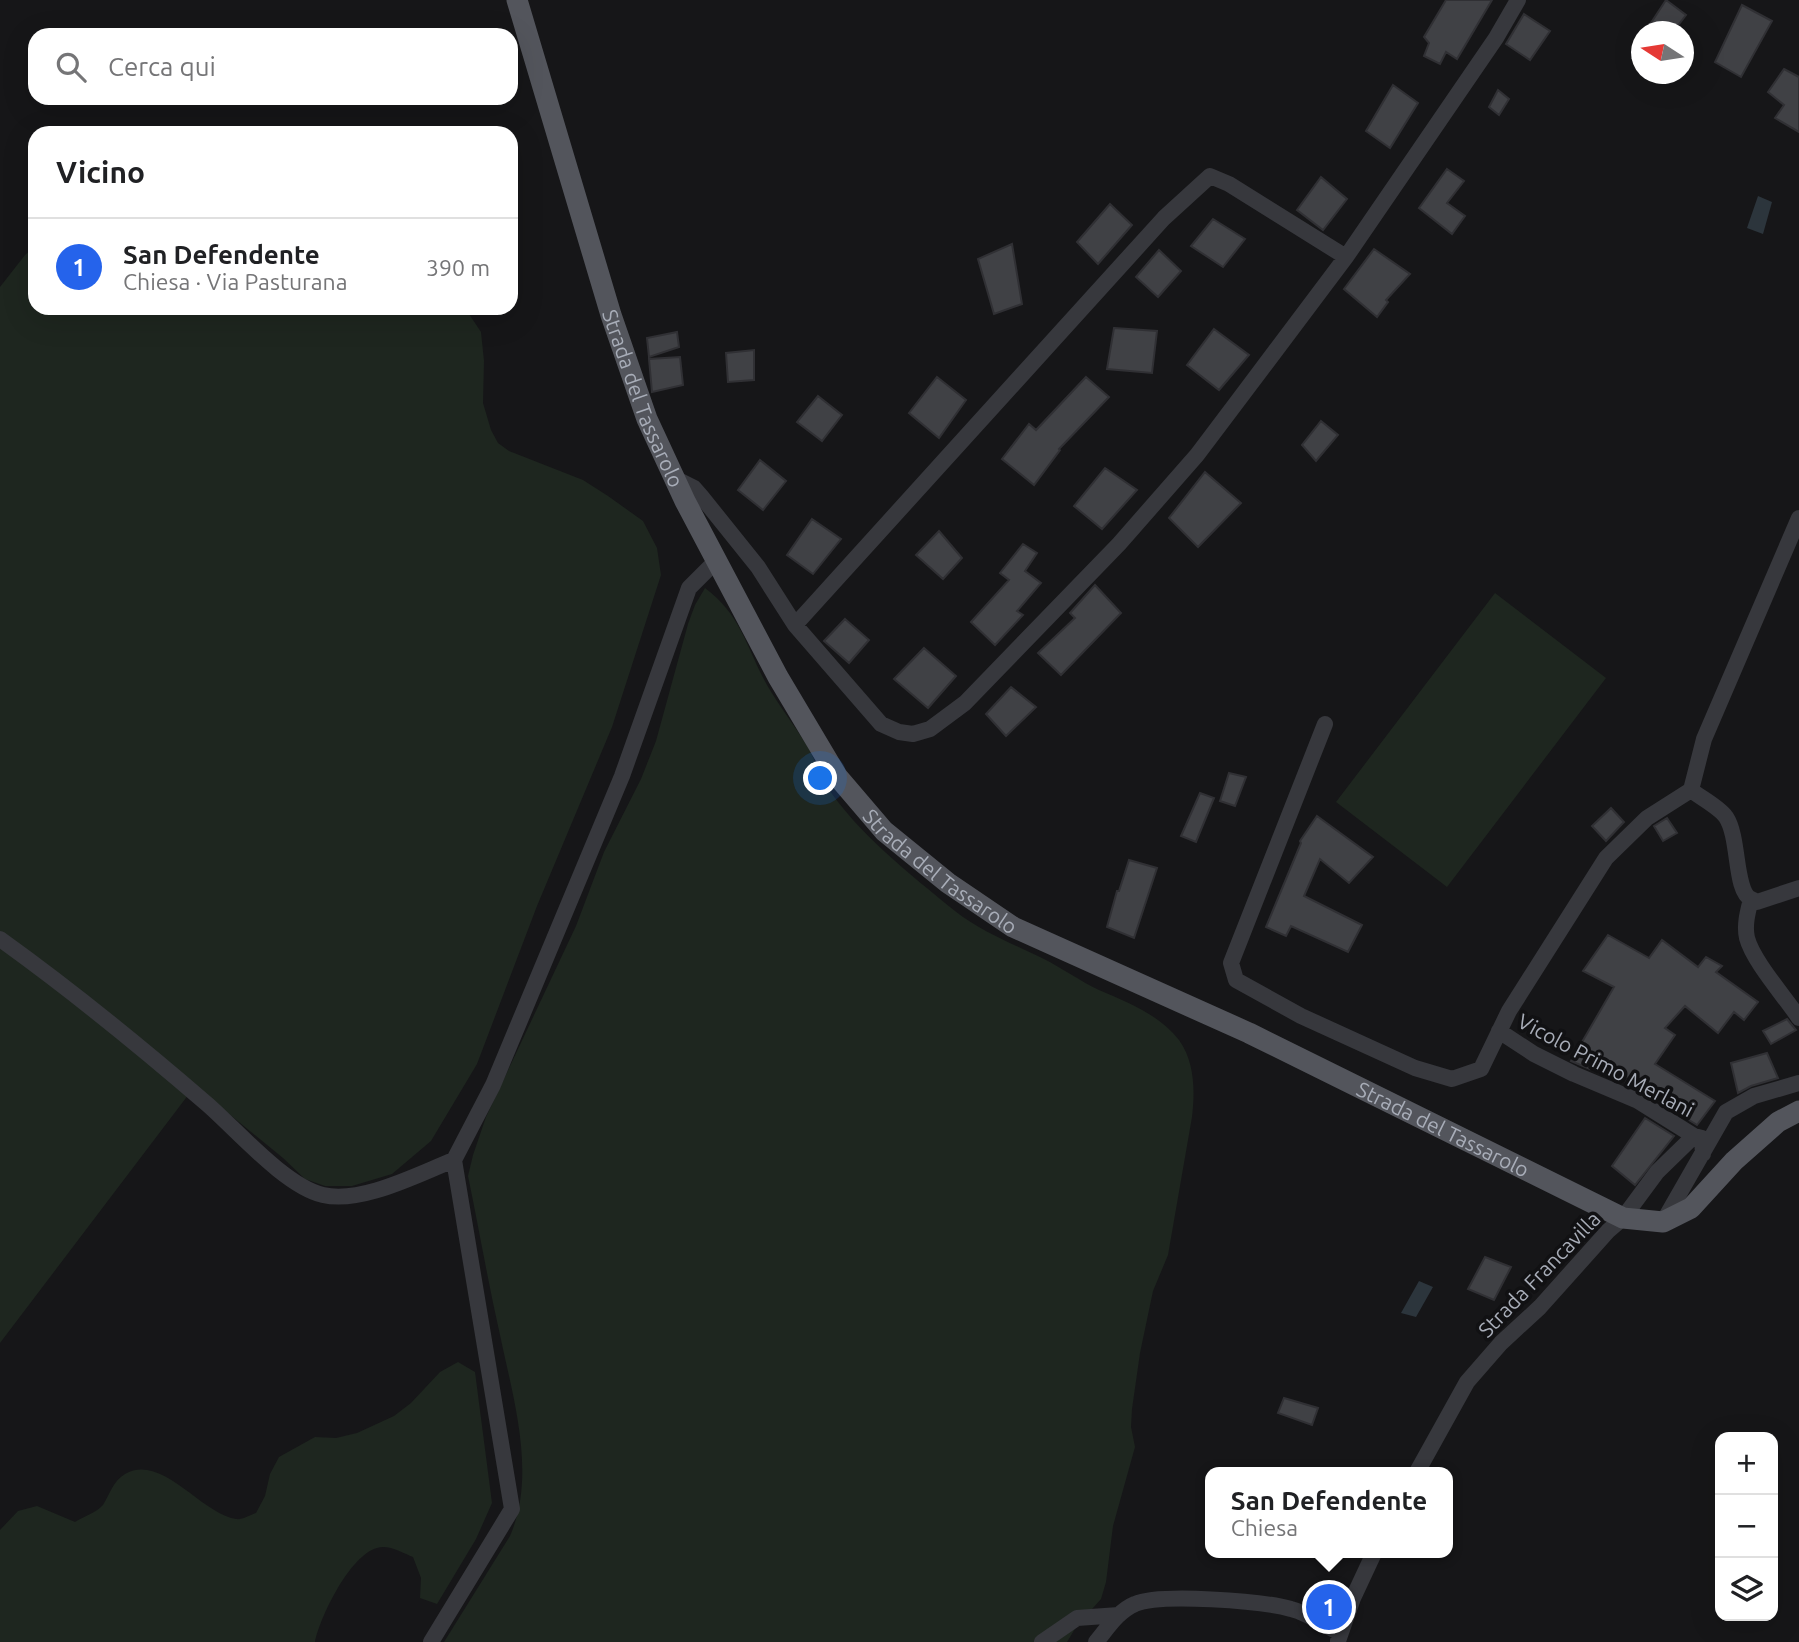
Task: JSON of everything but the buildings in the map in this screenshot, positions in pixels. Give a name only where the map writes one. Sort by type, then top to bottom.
[{"type":"main road","name":"Strada del Tassarolo","points":[[517,0],[611,315],[647,419],[674,478],[778,677],[837,776],[884,831],[948,883],[1013,927],[1249,1033],[1623,1218],[1663,1222]]},
{"type":"main road","points":[[1663,1222],[1691,1208],[1734,1161],[1778,1122],[1799,1111]]},
{"type":"street","points":[[674,478],[694,488],[701,496],[758,567],[795,625],[881,724],[899,732],[913,734],[930,729],[965,703],[1119,544],[1204,445],[1346,257],[1496,38],[1518,0]]},
{"type":"street","points":[[795,625],[1164,218],[1210,176],[1229,184],[1346,257]]},
{"type":"street","points":[[1325,724],[1231,963],[1237,980],[1301,1016],[1415,1069],[1452,1079],[1481,1069],[1509,1010],[1606,858],[1647,818],[1691,790],[1704,739],[1799,518]]},
{"type":"street","points":[[431,1642],[512,1509],[454,1160],[493,1085],[622,776],[690,588],[717,560]]},
{"type":"street","points":[[1691,790],[1725,815],[1735,838],[1741,887],[1746,897],[1757,901],[1799,887]]},
{"type":"street","points":[[1751,899],[1746,918],[1747,937],[1754,954],[1799,1018]]},
{"type":"street","points":[[0,939],[46,972],[207,1104],[291,1180],[324,1195],[366,1195],[454,1160]]},
{"type":"street","name":"Vicolo Primo Merlani","points":[[1499,1031],[1534,1054],[1638,1101],[1694,1136]]},
{"type":"street","points":[[1663,1222],[1726,1112],[1754,1096],[1799,1083]]},
{"type":"street","points":[[1694,1136],[1702,1138],[1703,1154]]},
{"type":"street","name":"Strada Francavilla","points":[[1420,1467],[1467,1382],[1501,1343],[1540,1307],[1608,1231],[1623,1218],[1657,1172],[1694,1136]]},
{"type":"street","points":[[1096,1642],[1119,1615],[1134,1604],[1154,1599],[1260,1602],[1294,1609],[1339,1637],[1372,1558]]},
{"type":"street","points":[[1042,1642],[1077,1618],[1119,1615]]},
{"type":"path","points":[[1294,1609],[1332,1594],[1353,1598]]},
{"type":"shaded area","points":[[1758,196],[1772,202],[1763,234],[1747,228]]},
{"type":"shaded area","points":[[28,252],[28,315],[470,315],[481,332],[484,361],[483,403],[498,443],[509,451],[583,480],[643,521],[657,548],[661,575],[612,727],[537,906],[477,1064],[431,1141],[392,1174],[352,1186],[325,1186],[305,1179],[195,1086],[0,1343],[0,287]]},
{"type":"shaded area","points":[[705,588],[735,621],[767,685],[808,747],[826,785],[869,836],[921,883],[976,926],[1153,1016],[1179,1040],[1188,1058],[1193,1087],[1192,1117],[1168,1255],[1153,1291],[1140,1353],[1131,1427],[1135,1447],[1113,1526],[1106,1582],[1101,1599],[1076,1627],[1067,1642],[444,1642],[510,1536],[522,1487],[516,1410],[468,1176],[473,1155],[486,1117],[576,926],[604,852],[641,779],[656,741],[688,624]]},
{"type":"shaded area","points":[[1495,593],[1606,678],[1447,887],[1336,802]]},
{"type":"shaded area","points":[[1419,1281],[1433,1287],[1416,1317],[1401,1313]]},
{"type":"shaded area","points":[[458,1362],[475,1372],[492,1503],[476,1539],[437,1604],[420,1598],[421,1578],[413,1557],[381,1547],[367,1553],[347,1574],[330,1603],[315,1642],[0,1642],[0,1530],[18,1511],[37,1506],[75,1522],[103,1505],[121,1477],[139,1470],[153,1471],[167,1478],[223,1515],[243,1518],[256,1513],[279,1457],[315,1437],[336,1438],[357,1433],[394,1416],[411,1403],[440,1372]]},
{"type":"place","name":"San Defendente","points":[[1329,1607]]}]
